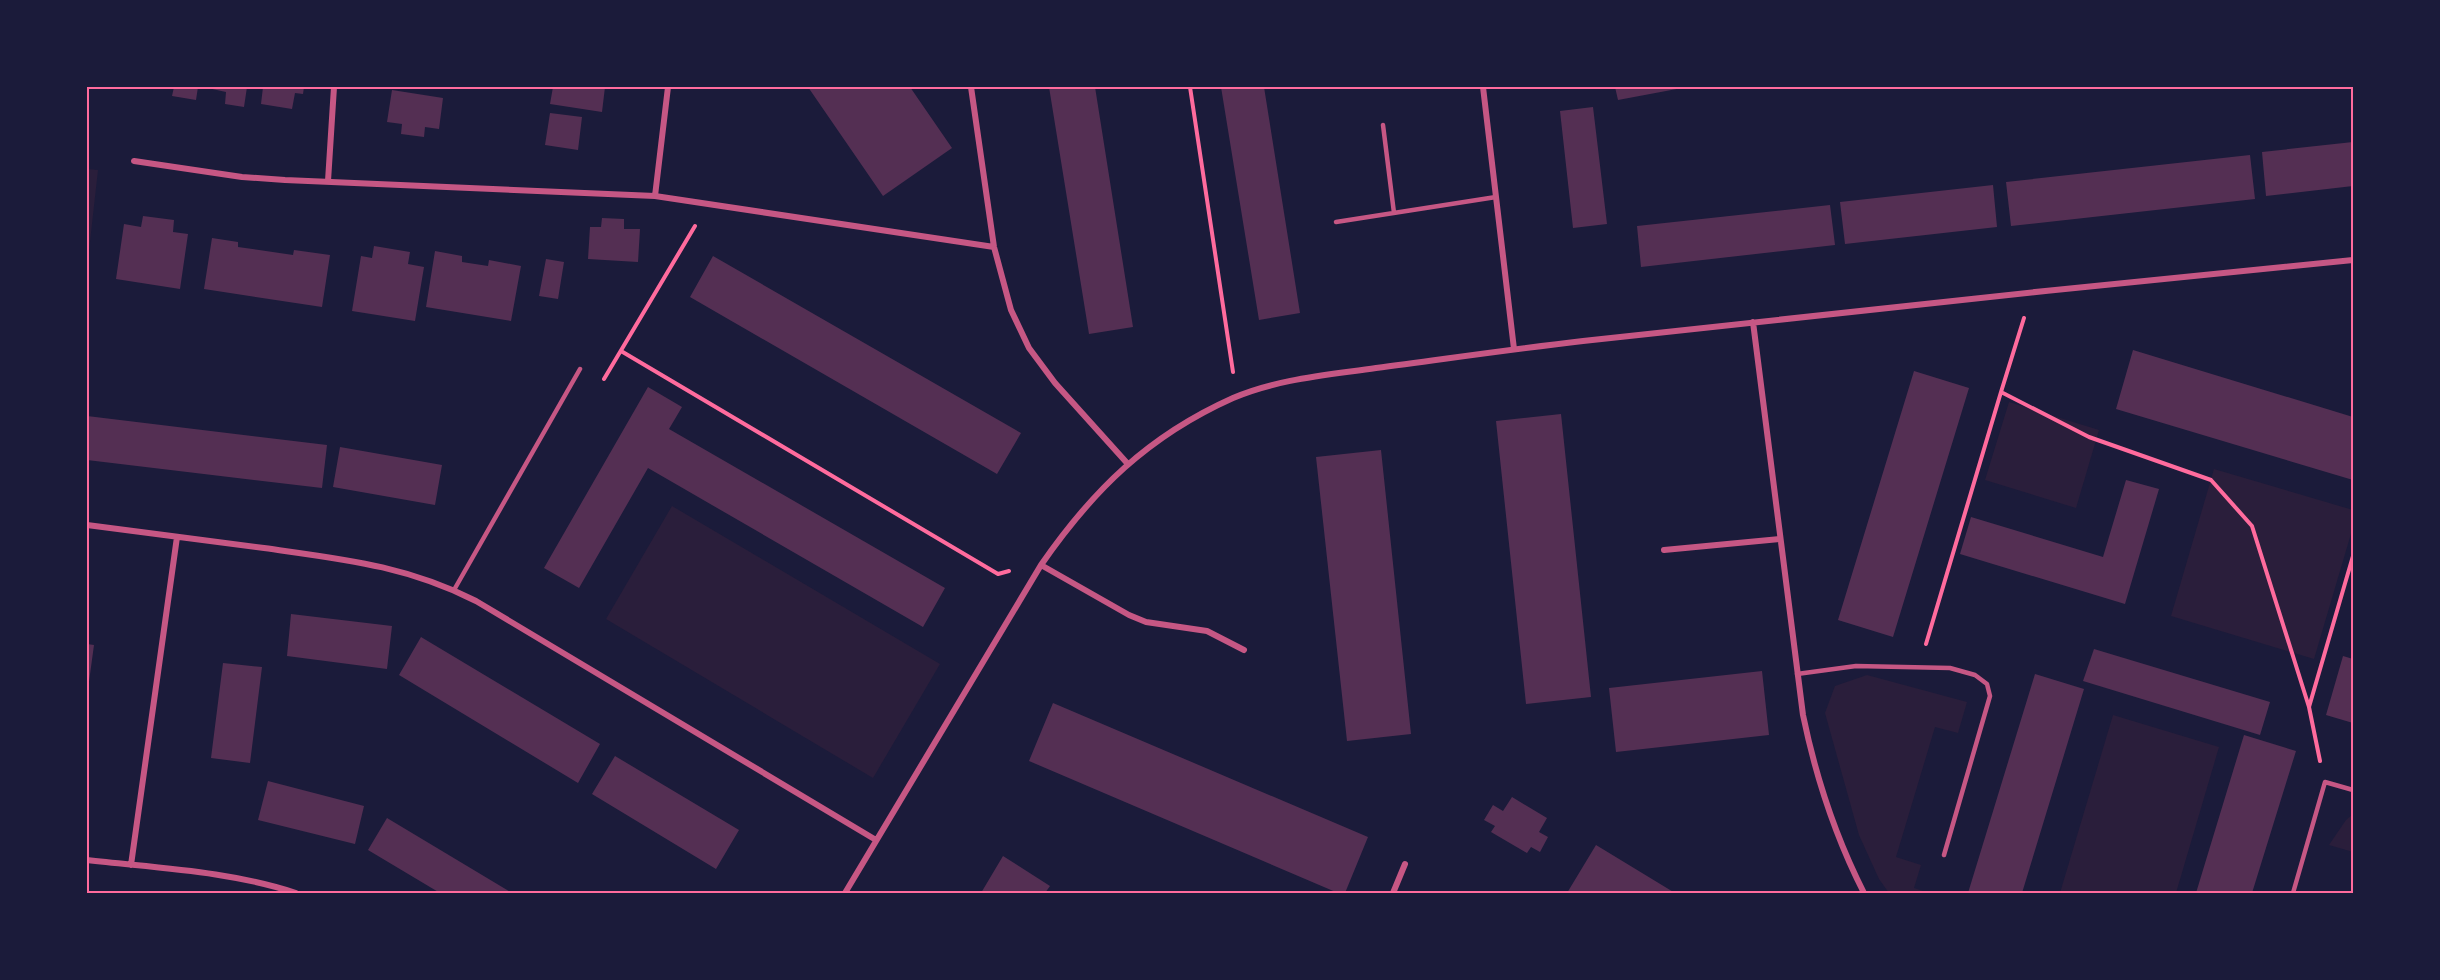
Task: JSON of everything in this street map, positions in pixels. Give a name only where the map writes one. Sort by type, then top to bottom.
[{"type":"street","points":[[328,181],[334,87]]},
{"type":"street","points":[[655,196],[668,87]]},
{"type":"street","points":[[971,87],[994,247],[1011,310],[1029,348],[1055,383],[1127,463]]},
{"type":"street","points":[[1484,87],[1514,349]]},
{"type":"street","points":[[134,161],[242,177],[655,196],[994,247]]},
{"type":"street","points":[[844,893],[1041,565],[1092,498],[1127,463],[1201,414],[1237,396],[1280,383],[1325,375],[1514,349],[2032,291],[2353,260]]},
{"type":"street","points":[[1753,322],[1797,674],[1811,753],[1834,829],[1864,893]]},
{"type":"street","points":[[87,525],[365,562],[425,578],[454,590],[876,840]]},
{"type":"street","points":[[131,865],[177,537]]},
{"type":"street","points":[[1664,550],[1780,539]]},
{"type":"street","points":[[1041,565],[1129,615],[1146,622],[1207,631],[1244,650]]},
{"type":"street","points":[[87,860],[238,878],[274,885],[296,893]]},
{"type":"street","points":[[1393,893],[1405,864]]},
{"type":"lane","points":[[1383,125],[1394,213]]},
{"type":"lane","points":[[1336,222],[1496,196]]},
{"type":"lane","points":[[454,590],[580,369]]},
{"type":"lane","points":[[1797,674],[1856,666],[1950,668],[1975,675],[1987,684],[1990,696],[1944,855]]},
{"type":"lane","points":[[2293,893],[2325,782],[2353,790]]},
{"type":"path","points":[[1190,87],[1237,396]]},
{"type":"path","points":[[708,204],[621,351],[998,574],[1041,565]]},
{"type":"path","points":[[1919,667],[2032,291]]},
{"type":"path","points":[[2001,392],[2089,437],[2211,480],[2252,526],[2308,707],[2325,782]]},
{"type":"path","points":[[2308,707],[2353,556]]},
{"type":"shaded area","points":[[87,169],[98,170],[87,269]]},
{"type":"shaded area","points":[[2009,402],[2099,430],[2076,508],[1985,480]]},
{"type":"shaded area","points":[[2214,469],[2353,510],[2353,527],[2314,659],[2171,616]]},
{"type":"shaded area","points":[[672,506],[940,664],[873,778],[606,619]]},
{"type":"shaded area","points":[[1867,675],[1967,702],[1958,733],[1935,727],[1896,857],[1921,865],[1914,888],[1929,893],[1889,893],[1879,879],[1859,835],[1825,713],[1835,686]]},
{"type":"shaded area","points":[[2113,715],[2219,747],[2176,893],[2060,893]]},
{"type":"shaded area","points":[[2353,814],[2353,852],[2329,845],[2346,820]]},
{"type":"building","points":[[174,87],[198,87],[196,100],[172,96]]},
{"type":"building","points":[[203,87],[247,87],[244,107],[225,104],[226,92]]},
{"type":"building","points":[[263,87],[304,87],[303,94],[295,93],[292,109],[261,104]]},
{"type":"building","points":[[553,87],[605,87],[602,112],[550,104]]},
{"type":"building","points":[[808,87],[910,87],[952,148],[883,196]]},
{"type":"building","points":[[1049,87],[1095,87],[1133,327],[1089,334]]},
{"type":"building","points":[[1221,87],[1264,87],[1300,313],[1259,320]]},
{"type":"building","points":[[1615,87],[1681,87],[1682,88],[1618,100]]},
{"type":"building","points":[[392,90],[443,98],[439,129],[425,127],[424,137],[401,134],[402,124],[387,122]]},
{"type":"building","points":[[1593,107],[1607,224],[1573,228],[1560,111]]},
{"type":"building","points":[[550,113],[582,117],[578,150],[545,145]]},
{"type":"building","points":[[2353,142],[2353,186],[2266,196],[2262,152]]},
{"type":"building","points":[[2250,155],[2255,199],[2011,226],[2006,182]]},
{"type":"building","points":[[1993,185],[1997,227],[1845,244],[1840,202]]},
{"type":"building","points":[[1830,205],[1835,245],[1641,267],[1637,226]]},
{"type":"building","points":[[143,216],[174,220],[173,232],[188,234],[180,289],[116,279],[124,224],[141,227]]},
{"type":"building","points":[[602,218],[624,219],[624,229],[640,229],[638,262],[588,259],[590,227],[601,227]]},
{"type":"building","points":[[212,238],[238,242],[238,247],[293,255],[294,250],[330,255],[322,307],[204,289]]},
{"type":"building","points":[[374,246],[410,252],[408,264],[424,267],[415,321],[352,311],[361,256],[372,258]]},
{"type":"building","points":[[435,251],[462,256],[462,262],[488,266],[489,260],[521,266],[511,321],[426,307]]},
{"type":"building","points":[[713,256],[1021,433],[997,474],[690,297]]},
{"type":"building","points":[[546,259],[564,262],[558,299],[539,296]]},
{"type":"building","points":[[2133,350],[2353,417],[2353,480],[2116,409]]},
{"type":"building","points":[[1914,371],[1969,388],[1893,637],[1838,620]]},
{"type":"building","points":[[648,387],[682,407],[669,429],[945,588],[923,627],[648,468],[579,588],[544,568]]},
{"type":"building","points":[[1561,414],[1591,697],[1526,704],[1496,421]]},
{"type":"building","points":[[87,416],[327,445],[322,488],[87,460]]},
{"type":"building","points":[[340,447],[442,465],[435,505],[333,487]]},
{"type":"building","points":[[1381,450],[1411,734],[1347,741],[1316,457]]},
{"type":"building","points":[[2126,480],[2159,489],[2125,604],[1960,554],[1971,517],[2103,557]]},
{"type":"building","points":[[291,614],[392,626],[387,669],[287,656]]},
{"type":"building","points":[[421,637],[600,744],[578,783],[399,675]]},
{"type":"building","points":[[87,644],[94,645],[88,689],[87,689]]},
{"type":"building","points":[[2094,649],[2270,702],[2260,735],[2083,681]]},
{"type":"building","points":[[2343,656],[2353,659],[2353,723],[2326,715]]},
{"type":"building","points":[[223,663],[262,667],[250,763],[211,758]]},
{"type":"building","points":[[1762,671],[1769,735],[1616,752],[1609,688]]},
{"type":"building","points":[[2035,674],[2084,689],[2022,893],[1968,893]]},
{"type":"building","points":[[1053,703],[1368,837],[1345,893],[1338,893],[1029,761]]},
{"type":"building","points":[[2244,735],[2296,751],[2252,893],[2196,893]]},
{"type":"building","points":[[615,756],[739,830],[716,869],[592,794]]},
{"type":"building","points":[[268,781],[364,806],[355,844],[258,820]]},
{"type":"building","points":[[1512,797],[1547,818],[1539,832],[1548,837],[1540,852],[1531,847],[1527,853],[1491,832],[1495,826],[1484,820],[1493,805],[1503,811]]},
{"type":"building","points":[[387,818],[512,893],[440,893],[368,850]]},
{"type":"building","points":[[1596,845],[1675,893],[1567,893]]},
{"type":"building","points":[[1003,856],[1050,886],[1045,893],[981,893]]}]
